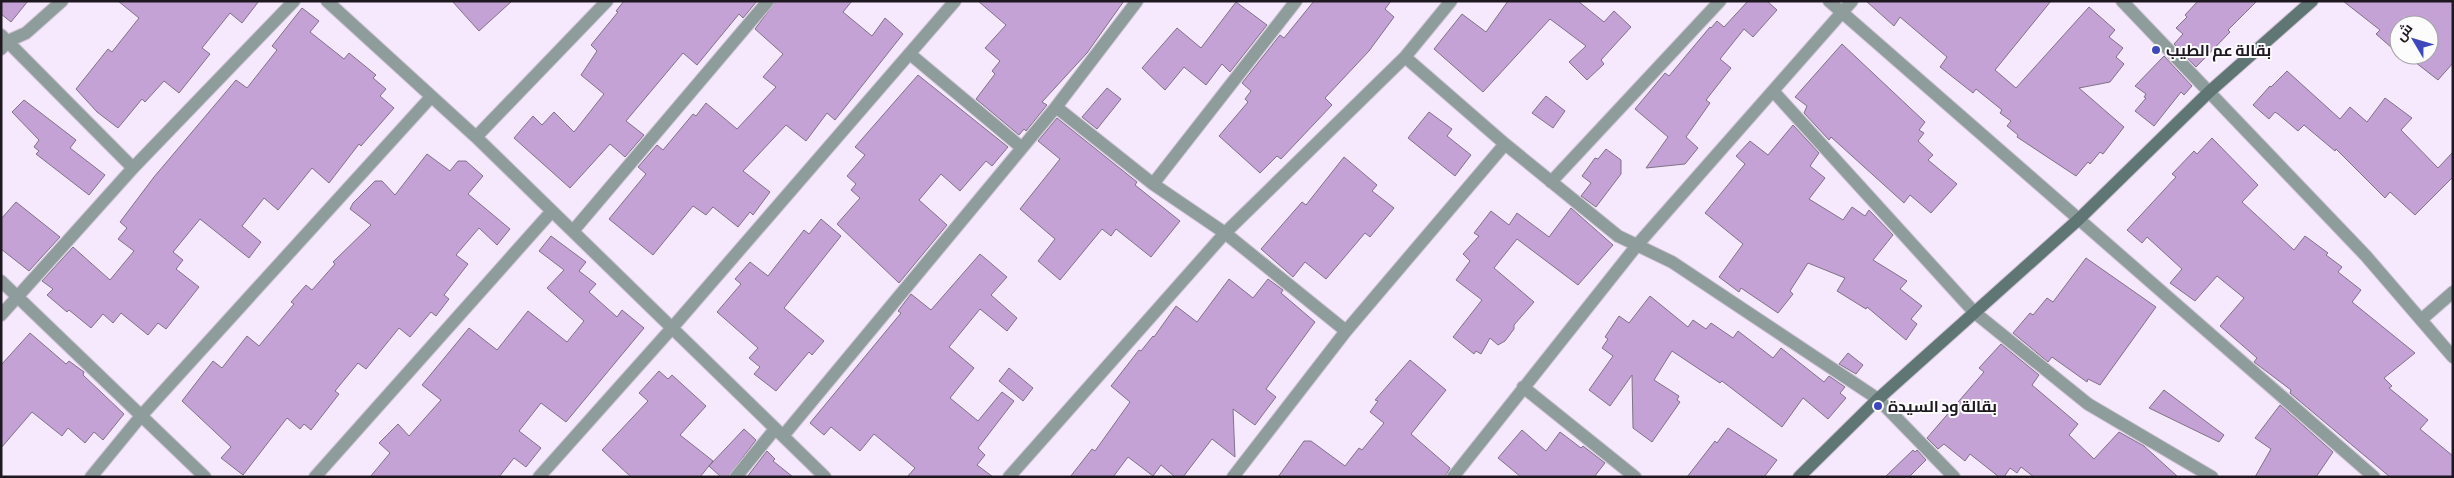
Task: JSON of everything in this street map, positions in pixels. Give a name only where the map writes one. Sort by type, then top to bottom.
[{"type":"street","points":[[62,1],[26,33],[4,42],[134,168]]},
{"type":"street","points":[[1,315],[134,168],[294,1]]},
{"type":"street","points":[[327,1],[476,137],[824,477]]},
{"type":"street","points":[[476,137],[607,1]]},
{"type":"street","points":[[573,231],[768,1]]},
{"type":"street","points":[[539,477],[672,328],[955,1]]},
{"type":"street","points":[[736,477],[779,432],[1022,148],[1056,107],[1137,1]]},
{"type":"street","points":[[1153,184],[1296,1]]},
{"type":"street","points":[[1009,477],[1225,232],[1405,57],[1451,1]]},
{"type":"street","points":[[1551,182],[1720,1]]},
{"type":"street","points":[[1829,1],[2374,477]]},
{"type":"street","points":[[1453,477],[1638,244],[1852,1]]},
{"type":"street","points":[[2122,1],[2366,256],[2453,357]]},
{"type":"street","points":[[1798,477],[1878,399],[2079,219],[2209,92],[2312,1]]},
{"type":"street","points":[[910,54],[1022,148]]},
{"type":"street","points":[[1405,57],[1504,144],[1618,236],[1672,262],[1878,399],[1954,477]]},
{"type":"street","points":[[1773,91],[1974,312],[2088,404],[2212,477]]},
{"type":"street","points":[[91,477],[141,416],[431,97]]},
{"type":"street","points":[[1056,107],[1153,184],[1225,232],[1346,330]]},
{"type":"street","points":[[1232,477],[1346,330],[1504,144]]},
{"type":"street","points":[[315,477],[552,211]]},
{"type":"street","points":[[1,281],[205,477]]},
{"type":"street","points":[[2422,319],[2453,292]]},
{"type":"street","points":[[1523,388],[1635,477]]},
{"type":"building","points":[[1,1],[28,1],[11,22],[1,14]]},
{"type":"building","points":[[118,1],[259,1],[242,23],[230,13],[202,48],[210,54],[179,93],[164,81],[145,102],[142,99],[118,128],[97,112],[76,89],[108,49],[112,52],[139,18]]},
{"type":"building","points":[[452,1],[512,1],[479,31]]},
{"type":"building","points":[[624,1],[757,1],[743,18],[739,14],[697,65],[683,53],[626,121],[644,135],[625,157],[610,144],[570,188],[514,138],[533,116],[542,125],[554,112],[574,132],[604,94],[581,75],[597,51],[591,45],[618,12],[616,11]]},
{"type":"building","points":[[776,1],[852,1],[843,12],[872,36],[885,18],[903,34],[835,120],[827,113],[806,141],[786,125],[743,171],[770,192],[753,215],[750,212],[738,227],[713,207],[706,215],[693,206],[653,255],[609,219],[646,174],[638,167],[657,145],[663,150],[693,114],[696,116],[706,103],[737,129],[776,87],[763,77],[783,54],[755,29]]},
{"type":"building","points":[[978,1],[1124,1],[1087,53],[1042,102],[1047,105],[1026,131],[1024,129],[1019,135],[976,99],[995,74],[992,71],[1000,61],[985,48],[1006,25]]},
{"type":"building","points":[[1314,1],[1391,1],[1385,9],[1394,17],[1369,51],[1325,98],[1332,105],[1281,159],[1277,156],[1260,173],[1219,136],[1248,102],[1245,99],[1251,91],[1242,83],[1280,35],[1284,38]]},
{"type":"building","points":[[1508,1],[1578,1],[1604,22],[1614,11],[1631,27],[1601,60],[1604,64],[1587,80],[1569,62],[1586,46],[1550,19],[1483,92],[1434,49],[1462,14],[1486,32]]},
{"type":"building","points":[[1748,1],[1767,1],[1777,10],[1753,37],[1744,29],[1720,59],[1731,68],[1706,100],[1710,103],[1686,137],[1698,148],[1685,164],[1646,168],[1668,137],[1635,109],[1665,73],[1669,76],[1710,27],[1717,21],[1724,27]]},
{"type":"building","points":[[1866,1],[2051,1],[1995,70],[2016,88],[2089,7],[2115,30],[2109,37],[2123,48],[2116,57],[2124,64],[2110,82],[2079,88],[2124,127],[2103,154],[2100,152],[2076,176],[2017,137],[2018,135],[2007,126],[2011,121],[2000,113],[2002,110],[1976,89],[1973,93],[1940,67],[1947,57],[1900,17],[1894,26]]},
{"type":"building","points":[[2198,1],[2257,1],[2228,30],[2230,32],[2196,67],[2174,44],[2183,34],[2176,28],[2187,17],[2185,15]]},
{"type":"building","points":[[2343,1],[2453,1],[2453,63],[2438,80],[2419,65],[2439,65],[2439,15],[2389,15],[2389,45],[2376,34],[2380,30]]},
{"type":"building","points":[[1236,2],[1267,25],[1230,72],[1222,64],[1206,85],[1184,67],[1165,90],[1142,68],[1177,28],[1201,48]]},
{"type":"building","points":[[302,8],[319,21],[310,32],[344,59],[349,53],[376,75],[373,78],[386,89],[380,96],[394,108],[361,146],[359,144],[329,183],[312,168],[278,210],[264,198],[242,226],[261,242],[249,258],[200,219],[173,252],[183,260],[176,269],[199,287],[166,329],[158,323],[148,335],[121,313],[113,323],[103,314],[91,328],[69,310],[67,312],[47,295],[53,289],[42,281],[73,247],[110,280],[134,251],[118,239],[127,228],[120,222],[154,177],[236,80],[247,88],[277,50],[272,46]]},
{"type":"building","points":[[1842,44],[1925,122],[1919,130],[1924,133],[1918,141],[1933,155],[1928,160],[1957,184],[1931,213],[1910,195],[1904,203],[1831,137],[1829,140],[1804,113],[1807,106],[1795,97]]},
{"type":"building","points":[[2164,56],[2192,86],[2184,95],[2181,92],[2154,126],[2135,111],[2146,98],[2144,97],[2146,94],[2135,86]]},
{"type":"building","points":[[2287,71],[2340,119],[2350,107],[2367,122],[2385,98],[2412,118],[2401,130],[2438,168],[2453,152],[2453,177],[2415,215],[2390,192],[2385,198],[2336,149],[2335,151],[2304,125],[2298,131],[2275,112],[2269,119],[2253,105]]},
{"type":"building","points":[[918,75],[1008,147],[992,166],[986,161],[960,191],[941,174],[919,200],[947,225],[899,283],[837,224],[860,198],[851,190],[856,184],[847,176],[865,155],[855,147]]},
{"type":"building","points":[[1107,88],[1121,99],[1097,129],[1082,117]]},
{"type":"building","points":[[1546,96],[1565,111],[1553,128],[1532,113]]},
{"type":"building","points":[[24,100],[76,140],[70,148],[105,175],[89,195],[36,154],[39,151],[34,147],[39,140],[12,112]]},
{"type":"building","points":[[1429,112],[1452,129],[1447,136],[1471,155],[1455,176],[1408,138]]},
{"type":"building","points":[[1057,118],[1137,182],[1135,185],[1180,221],[1151,257],[1116,229],[1111,236],[1102,229],[1060,280],[1038,261],[1055,239],[1020,209],[1060,159],[1038,141]]},
{"type":"building","points":[[1793,125],[1819,153],[1810,166],[1825,178],[1809,199],[1843,220],[1852,207],[1865,216],[1869,210],[1893,235],[1873,260],[1907,281],[1900,289],[1922,306],[1911,319],[1917,324],[1906,340],[1867,307],[1866,309],[1837,291],[1845,278],[1808,263],[1790,291],[1793,294],[1778,313],[1741,288],[1739,292],[1719,277],[1743,244],[1705,213],[1745,164],[1736,156],[1750,141],[1768,155]]},
{"type":"building","points":[[2212,138],[2258,185],[2242,202],[2294,250],[2305,236],[2328,253],[2326,255],[2342,267],[2338,272],[2361,290],[2352,302],[2415,353],[2384,378],[2392,386],[2389,388],[2428,420],[2420,429],[2453,456],[2453,477],[2390,477],[2290,393],[2291,390],[2254,362],[2257,358],[2220,326],[2244,298],[2217,276],[2195,301],[2170,283],[2182,269],[2147,237],[2142,243],[2127,230],[2176,177],[2172,174],[2194,151],[2197,154]]},
{"type":"building","points":[[1606,149],[1621,160],[1621,174],[1596,207],[1581,196],[1591,183],[1582,176],[1595,158],[1598,159]]},
{"type":"building","points":[[427,154],[450,171],[458,161],[466,161],[483,176],[468,194],[510,229],[497,245],[479,228],[456,255],[468,264],[444,295],[449,299],[436,316],[431,312],[410,337],[399,328],[366,369],[358,363],[335,391],[339,394],[311,430],[304,424],[300,429],[287,418],[243,475],[221,458],[231,447],[182,401],[213,361],[222,368],[247,336],[259,346],[294,304],[291,302],[306,285],[312,290],[335,264],[333,262],[371,225],[350,209],[353,203],[375,181],[382,181],[395,195]]},
{"type":"building","points":[[1344,157],[1377,185],[1372,191],[1394,208],[1370,237],[1365,233],[1326,279],[1305,262],[1293,277],[1261,249],[1302,202],[1306,205]]},
{"type":"building","points":[[16,202],[60,237],[29,271],[1,249],[1,219]]},
{"type":"building","points":[[1571,208],[1613,245],[1578,285],[1517,239],[1494,268],[1534,302],[1514,325],[1514,329],[1505,341],[1498,345],[1490,338],[1481,354],[1476,351],[1474,354],[1453,337],[1482,300],[1456,280],[1470,261],[1463,254],[1479,236],[1474,233],[1491,211],[1509,225],[1517,213],[1549,237]]},
{"type":"building","points":[[821,219],[841,236],[784,308],[824,341],[812,355],[809,352],[776,391],[754,374],[760,367],[749,358],[758,348],[717,312],[741,284],[735,279],[750,262],[768,276],[804,230],[809,234]]},
{"type":"building","points":[[551,236],[586,262],[579,271],[596,284],[589,292],[617,317],[622,310],[644,328],[566,422],[541,403],[519,431],[541,448],[526,467],[514,458],[499,477],[370,477],[390,453],[379,443],[398,424],[409,436],[441,400],[422,385],[469,328],[497,350],[528,311],[567,342],[584,321],[547,288],[564,270],[539,251]]},
{"type":"building","points":[[980,254],[1007,277],[991,295],[1017,318],[1007,331],[980,309],[949,347],[974,368],[950,398],[978,421],[1002,392],[1014,401],[978,448],[985,455],[977,465],[993,477],[907,477],[915,468],[874,434],[860,451],[831,427],[824,435],[810,423],[901,313],[898,311],[911,294],[931,310]]},
{"type":"building","points":[[2086,258],[2156,307],[2100,385],[2088,379],[2087,382],[2052,357],[2048,362],[2013,333],[2030,313],[2033,315],[2047,298],[2053,302]]},
{"type":"building","points":[[1229,279],[1253,298],[1268,279],[1283,290],[1281,293],[1315,322],[1266,389],[1276,397],[1255,425],[1233,409],[1235,457],[1212,439],[1183,477],[1175,477],[1161,465],[1153,476],[1128,457],[1113,477],[1070,477],[1092,449],[1095,451],[1130,402],[1111,386],[1139,350],[1141,351],[1154,337],[1176,306],[1197,322]]},
{"type":"building","points":[[1650,296],[1688,327],[1693,320],[1706,329],[1711,323],[1733,338],[1738,331],[1773,358],[1781,348],[1824,382],[1829,376],[1845,387],[1840,393],[1846,398],[1828,419],[1803,398],[1782,427],[1722,381],[1720,383],[1672,351],[1654,380],[1679,396],[1677,400],[1680,402],[1652,442],[1633,428],[1632,375],[1610,406],[1589,390],[1613,356],[1602,348],[1608,339],[1605,337],[1619,316],[1629,323]]},
{"type":"building","points":[[30,333],[66,364],[69,361],[84,372],[83,375],[124,414],[103,440],[94,432],[85,443],[68,428],[62,436],[32,412],[1,448],[1,365]]},
{"type":"building","points":[[2001,344],[2039,375],[2032,385],[2078,424],[2069,435],[2094,459],[2119,432],[2144,446],[2178,477],[2034,477],[2021,467],[2017,473],[2010,468],[2004,477],[1999,477],[1970,454],[1965,461],[1944,444],[1938,449],[1927,438],[1984,372],[1979,368]]},
{"type":"building","points":[[1848,353],[1863,365],[1856,374],[1839,364]]},
{"type":"building","points":[[1410,360],[1446,390],[1411,434],[1450,468],[1445,477],[1278,477],[1304,441],[1311,441],[1345,466],[1359,448],[1362,450],[1384,423],[1370,412],[1378,401],[1375,400]]},
{"type":"building","points":[[1009,368],[1033,388],[1023,401],[999,381]]},
{"type":"building","points":[[659,371],[668,379],[672,375],[706,406],[680,435],[713,461],[700,477],[631,477],[602,450],[648,401],[639,393]]},
{"type":"building","points":[[2164,390],[2224,435],[2219,442],[2149,408]]},
{"type":"building","points":[[2280,405],[2333,452],[2316,477],[2255,477],[2271,449],[2255,438]]},
{"type":"building","points":[[1728,428],[1777,460],[1764,477],[1687,477],[1715,441],[1717,443]]},
{"type":"building","points":[[744,429],[756,440],[728,477],[721,477],[709,466]]},
{"type":"building","points":[[1522,430],[1546,451],[1560,432],[1581,448],[1583,446],[1605,463],[1594,477],[1521,477],[1498,458]]},
{"type":"building","points":[[1913,450],[1915,452],[1917,450],[1926,460],[1909,477],[1885,477]]},
{"type":"building","points":[[767,451],[775,459],[773,461],[793,477],[747,477]]},
{"type":"place","name":"بقالة عم الطيب","points":[[2156,50]]},
{"type":"place","name":"بقالة ود السيدة","points":[[1878,406]]}]
